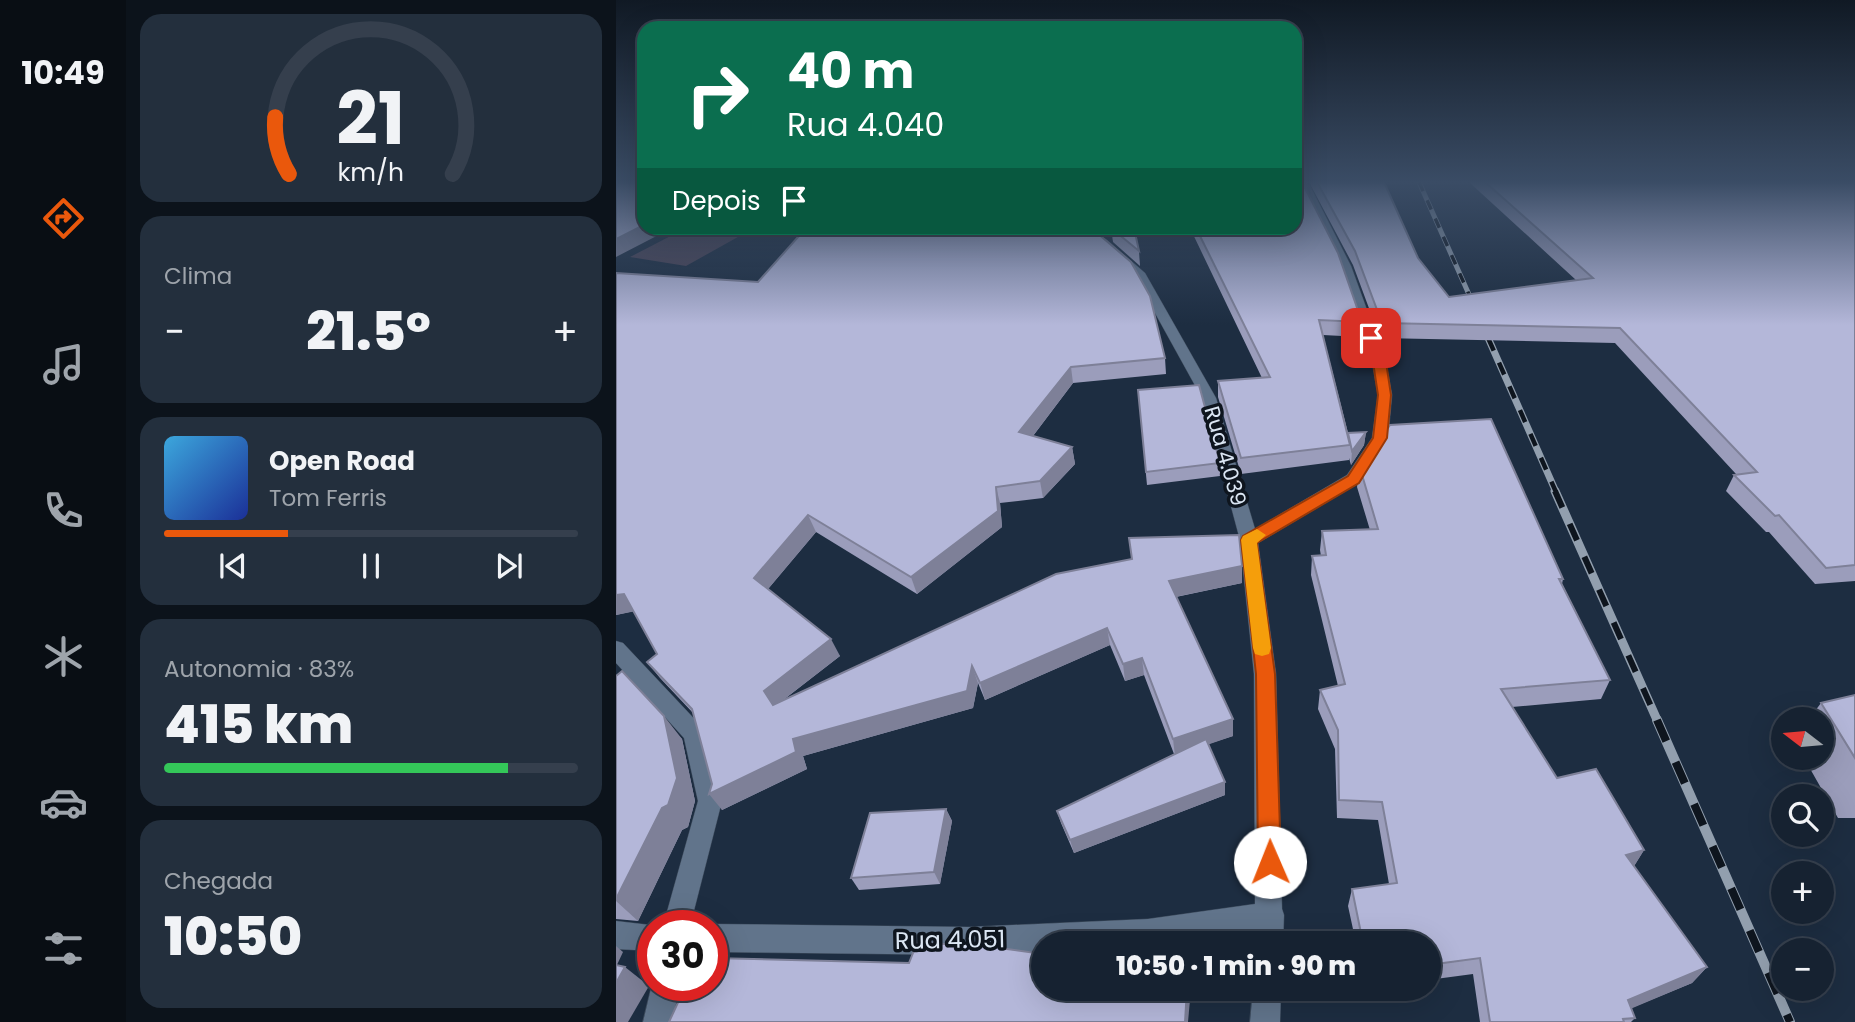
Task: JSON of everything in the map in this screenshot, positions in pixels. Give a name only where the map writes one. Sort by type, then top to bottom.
[{"type":"street","points":[[1249,540],[1353,479],[1380,438],[1385,395],[1379,362],[1346,266],[1327,230]]},
{"type":"street","name":"Rua 4.039","points":[[1097,235],[1106,238],[1139,273],[1209,398],[1249,540],[1265,674],[1270,931]]},
{"type":"street","points":[[616,649],[694,734],[710,801],[681,910]]},
{"type":"street","name":"Rua 4.051","points":[[728,938],[969,941],[1148,933],[1271,915]]},
{"type":"street","points":[[616,935],[637,936]]},
{"type":"street","points":[[658,1022],[662,1001]]},
{"type":"street","points":[[1265,1022],[1266,1001]]},
{"type":"shaded area","points":[[672,235],[741,235],[686,266],[630,257]]},
{"type":"building","points":[[616,230],[635,230],[616,239]]},
{"type":"building","points":[[1302,230],[1326,230],[1338,253],[1362,322],[1319,320],[1350,445],[1241,458],[1218,381],[1270,377],[1199,235],[1302,235]]},
{"type":"building","points":[[1343,230],[1405,230],[1418,258],[1449,297],[1593,278],[1539,230],[1855,230],[1855,565],[1826,568],[1779,515],[1775,516],[1734,475],[1757,472],[1620,328],[1382,323],[1355,251]]},
{"type":"building","points":[[800,235],[1100,235],[1131,262],[1150,296],[1165,358],[1071,367],[1019,432],[1072,447],[1040,481],[996,487],[998,511],[911,577],[808,515],[754,578],[831,639],[764,691],[773,705],[1056,574],[1132,559],[1129,538],[1239,535],[1242,566],[1169,581],[1233,719],[1173,739],[1142,658],[1123,664],[1107,628],[980,683],[972,666],[967,691],[793,739],[796,752],[709,794],[712,784],[692,709],[647,662],[657,654],[624,594],[616,595],[616,273],[758,282]]},
{"type":"building","points":[[1120,235],[1136,235],[1139,251]]},
{"type":"building","points":[[1199,385],[1220,463],[1146,472],[1138,390]]},
{"type":"building","points":[[1491,419],[1563,579],[1559,579],[1610,680],[1501,689],[1557,778],[1596,769],[1644,850],[1626,855],[1707,967],[1628,1000],[1635,1018],[1623,1019],[1624,1022],[1490,1022],[1480,958],[1441,963],[1441,931],[1361,931],[1352,889],[1397,883],[1382,802],[1339,800],[1338,730],[1320,690],[1345,684],[1312,556],[1326,555],[1322,531],[1378,529],[1360,468],[1390,425]]},
{"type":"building","points":[[1366,432],[1352,451],[1348,433]]},
{"type":"building","points":[[622,671],[664,716],[677,778],[668,805],[662,808],[616,899],[616,676]]},
{"type":"building","points":[[1855,695],[1855,758],[1834,724],[1834,707],[1823,707],[1821,703]]},
{"type":"building","points":[[1206,739],[1225,782],[1070,840],[1057,811]]},
{"type":"building","points":[[946,809],[934,872],[851,878],[870,813]]},
{"type":"building","points":[[917,943],[977,945],[1031,952],[1031,1001],[1186,1001],[1185,1022],[669,1022],[679,1001],[728,1001],[728,958],[909,963]]},
{"type":"building","points":[[616,965],[625,967],[616,983]]},
{"type":"railway","points":[[1440,230],[1479,317]]},
{"type":"railway","points":[[1478,315],[1556,492]]},
{"type":"railway","points":[[1555,491],[1658,722]]},
{"type":"railway","points":[[1657,720],[1790,1022]]},
{"type":"slow traffic","points":[[1257,535],[1249,540],[1262,648]]},
{"type":"route","points":[[1270,862],[1265,674],[1249,540],[1353,479],[1380,438],[1385,395],[1371,338]]}]
